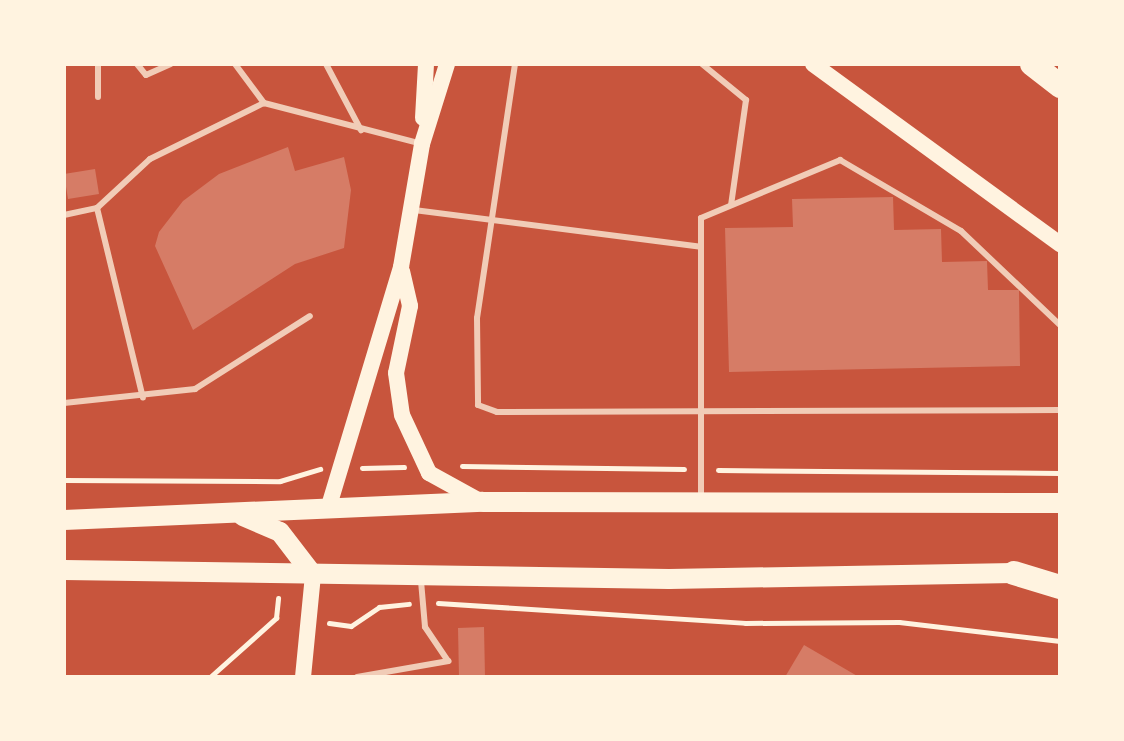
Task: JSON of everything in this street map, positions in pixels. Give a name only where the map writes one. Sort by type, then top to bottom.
[{"type":"highway","points":[[1032,64],[1060,86]]},
{"type":"highway","points":[[1014,573],[1060,587]]},
{"type":"main road","points":[[328,509],[401,267],[422,144],[426,64]]},
{"type":"main road","points":[[422,144],[447,64]]},
{"type":"main road","points":[[813,64],[1060,244]]},
{"type":"main road","points":[[401,267],[410,306],[396,373],[402,415],[424,467],[444,488],[483,502]]},
{"type":"main road","points":[[64,520],[483,502],[1060,503]]},
{"type":"main road","points":[[227,511],[280,532],[313,575],[303,677]]},
{"type":"main road","points":[[64,570],[421,577],[1060,574]]},
{"type":"lane","points":[[98,64],[98,97]]},
{"type":"lane","points":[[137,64],[146,75],[171,64]]},
{"type":"lane","points":[[235,64],[264,103],[422,144]]},
{"type":"lane","points":[[326,64],[361,130]]},
{"type":"lane","points":[[515,64],[489,220],[477,318],[478,405],[497,412],[1060,410]]},
{"type":"lane","points":[[702,64],[746,100],[731,205]]},
{"type":"lane","points":[[64,215],[97,208],[150,159],[264,103]]},
{"type":"lane","points":[[701,503],[701,218],[840,160],[961,231],[1060,325]]},
{"type":"lane","points":[[97,208],[143,398]]},
{"type":"lane","points":[[411,209],[701,247]]},
{"type":"lane","points":[[64,403],[143,398],[195,389],[310,316]]},
{"type":"lane","points":[[357,677],[449,661],[430,640],[422,603],[421,577]]},
{"type":"path","points":[[64,480],[280,481],[303,469],[424,467],[1060,473]]},
{"type":"path","points":[[210,677],[276,618],[351,626],[379,607],[422,603],[745,623],[899,622],[1060,641]]},
{"type":"building","points":[[288,147],[295,171],[344,157],[351,190],[344,248],[295,264],[193,330],[155,246],[159,232],[183,201],[219,174]]},
{"type":"building","points":[[95,169],[99,194],[68,199],[64,174]]},
{"type":"building","points":[[893,197],[894,230],[941,229],[942,262],[987,261],[988,290],[1019,290],[1020,366],[729,372],[725,228],[793,227],[792,199]]},
{"type":"building","points":[[484,627],[485,677],[459,677],[458,628]]},
{"type":"building","points":[[804,645],[859,677],[785,677]]}]
